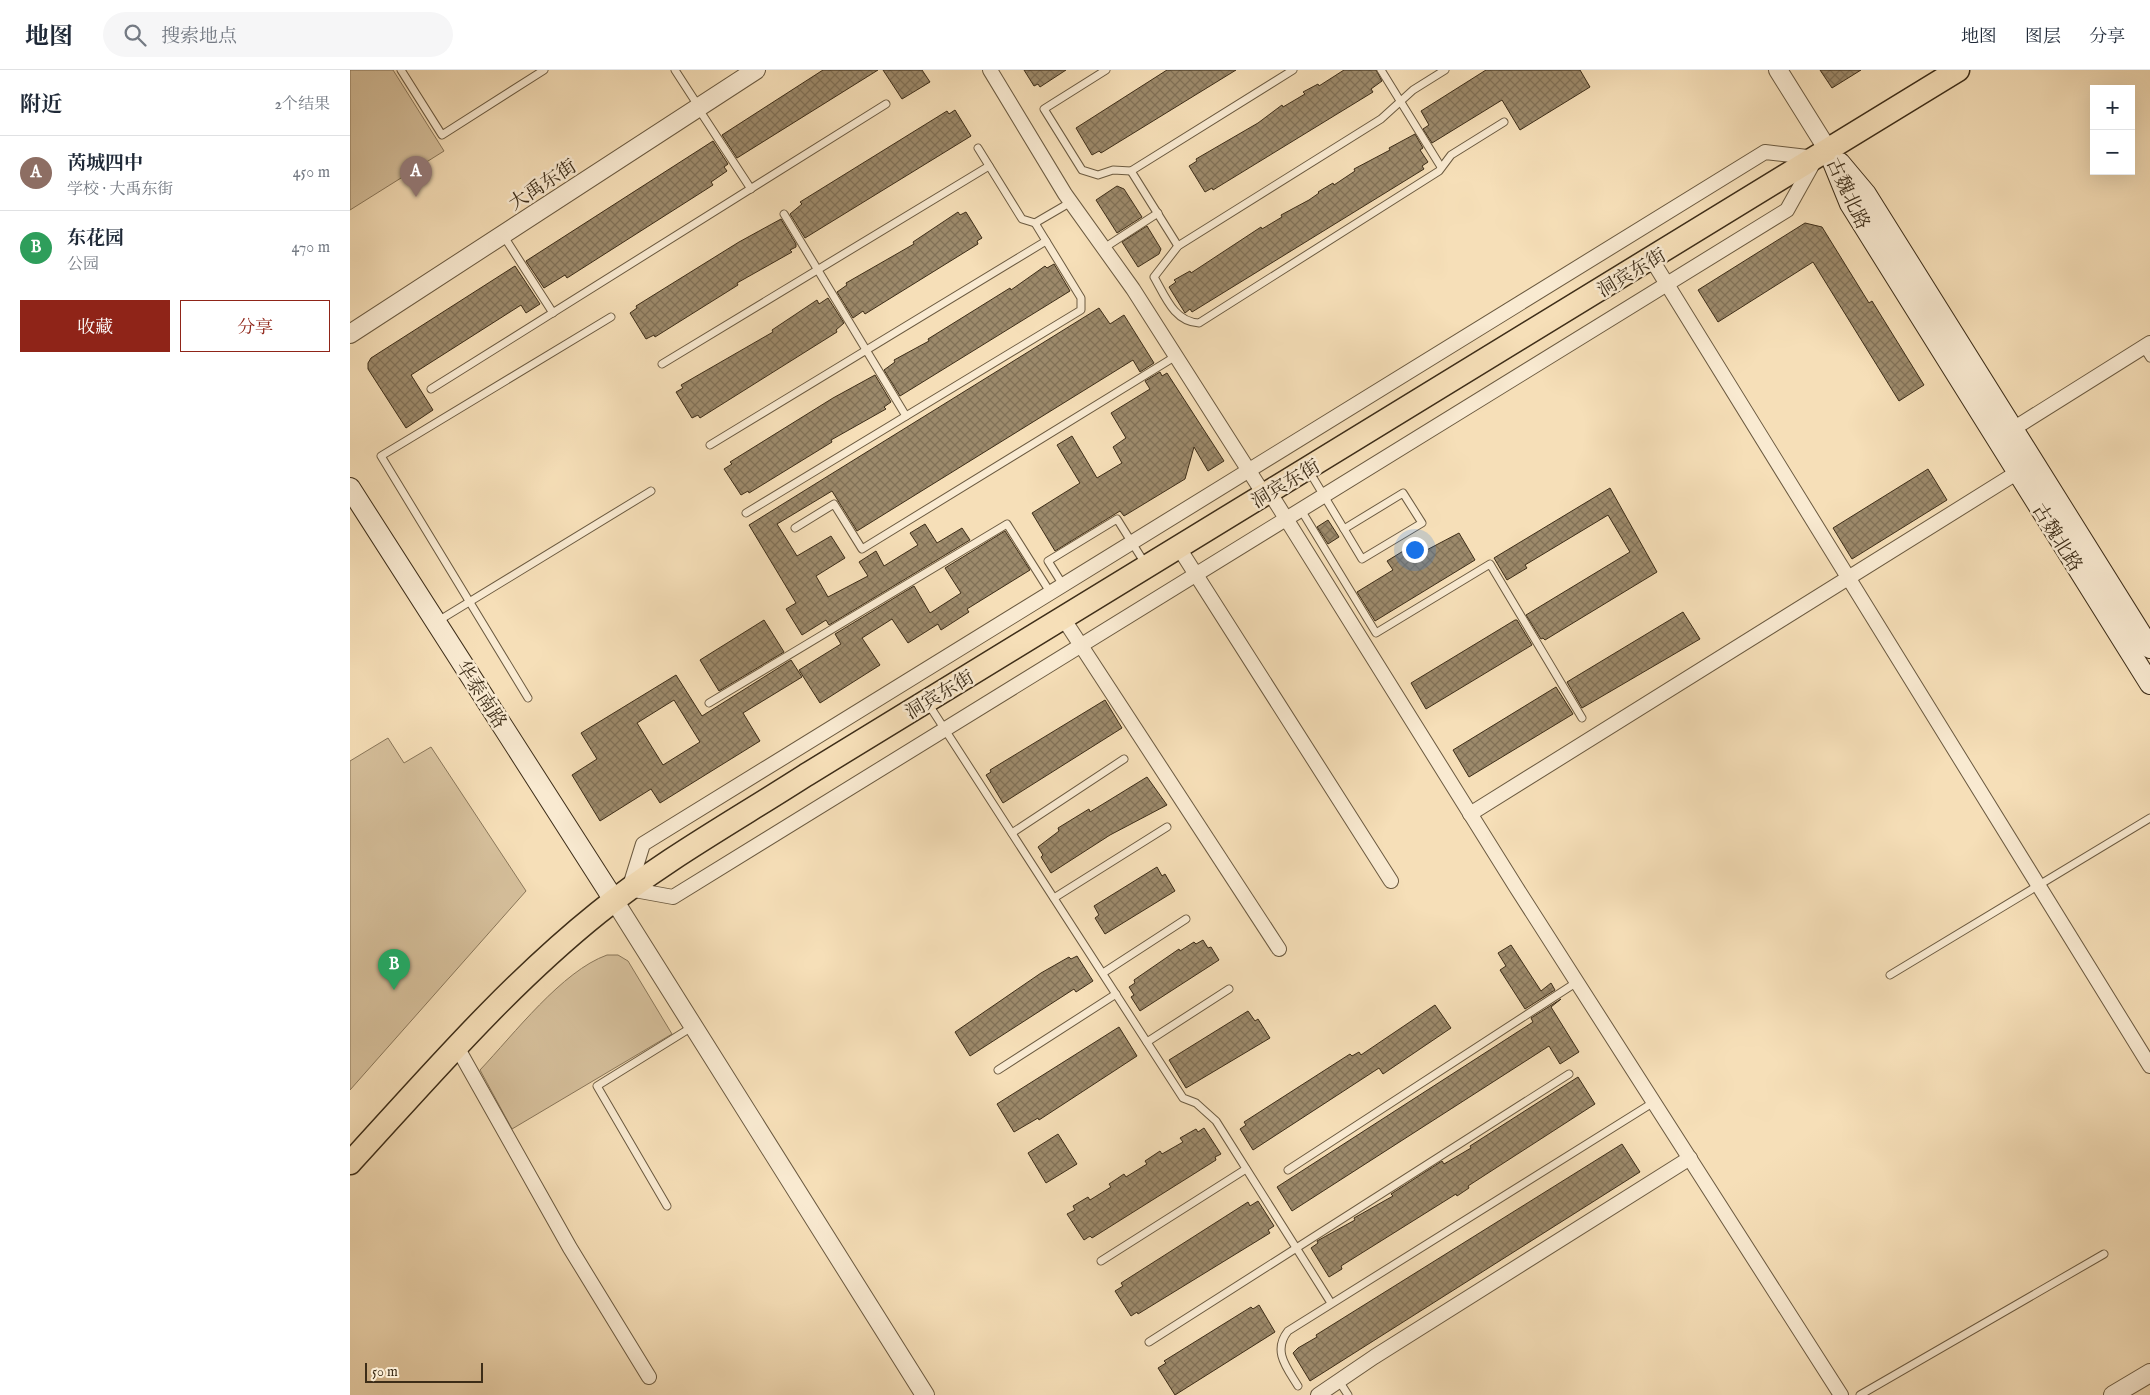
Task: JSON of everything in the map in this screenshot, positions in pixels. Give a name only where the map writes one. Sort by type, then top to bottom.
[{"type":"main road","name":"洞宾东街","points":[[350,1164],[457,1047],[530,972],[622,894],[798,781],[1652,260],[1958,70]]},
{"type":"main road","name":"古魏北路","points":[[1822,154],[1866,194],[2150,648]]},
{"type":"main road","name":"古魏北路","points":[[1822,154],[1850,204],[2150,684]]},
{"type":"main road","name":"华泰南路","points":[[350,488],[436,622],[622,894]]},
{"type":"street","name":"大禹东街","points":[[350,334],[756,70]]},
{"type":"street","points":[[990,70],[1071,202],[1176,356],[1249,470],[1286,519],[1576,982],[1841,1395]]},
{"type":"street","points":[[1778,70],[1822,154]]},
{"type":"street","points":[[622,894],[643,844],[1050,592],[1765,152],[1822,154]]},
{"type":"street","points":[[622,894],[672,897],[945,730],[1787,210],[1822,154]]},
{"type":"street","points":[[1652,260],[2150,1066]]},
{"type":"street","points":[[2013,429],[2148,349]]},
{"type":"street","points":[[1470,814],[2018,472]]},
{"type":"street","points":[[1179,548],[1391,881]]},
{"type":"street","points":[[1063,618],[1279,949]]},
{"type":"street","points":[[622,894],[695,1026],[925,1395]]},
{"type":"street","points":[[457,1047],[570,1248],[649,1377]]},
{"type":"street","points":[[1318,1395],[1690,1158]]},
{"type":"street","points":[[2113,1395],[2150,1373]]},
{"type":"lane","points":[[401,70],[442,135],[544,70]]},
{"type":"lane","points":[[676,70],[751,189]]},
{"type":"lane","points":[[1106,70],[1044,109],[1082,170],[1098,175],[1113,170],[1131,171],[1293,70]]},
{"type":"lane","points":[[1381,70],[1441,167]]},
{"type":"lane","points":[[1445,70],[1413,90],[1381,119],[1178,246],[1154,277],[1179,318],[1188,323],[1198,323],[1441,167],[1451,155],[1504,122]]},
{"type":"lane","points":[[431,389],[886,104]]},
{"type":"lane","points":[[746,513],[1081,310],[1081,298],[1035,223],[1022,219],[978,148]]},
{"type":"lane","points":[[662,364],[989,166]]},
{"type":"lane","points":[[1131,171],[1178,246]]},
{"type":"lane","points":[[1035,223],[1071,202]]},
{"type":"lane","points":[[784,214],[906,416]]},
{"type":"lane","points":[[1104,248],[1158,214]]},
{"type":"lane","points":[[503,235],[553,313]]},
{"type":"lane","points":[[710,445],[1046,241]]},
{"type":"lane","points":[[528,698],[381,456],[611,317]]},
{"type":"lane","points":[[795,528],[834,504],[862,549],[1176,356]]},
{"type":"lane","points":[[1308,469],[1324,496],[1362,559],[1422,523],[1403,493],[1344,529]]},
{"type":"lane","points":[[436,622],[652,492]]},
{"type":"lane","points":[[1301,510],[1376,633],[1490,564],[1582,718]]},
{"type":"lane","points":[[1063,584],[1048,561],[1117,518],[1147,568]]},
{"type":"lane","points":[[709,703],[1008,524],[1050,592]]},
{"type":"lane","points":[[927,702],[1182,1098],[1196,1102],[1216,1121],[1331,1303]]},
{"type":"lane","points":[[1012,833],[1124,759]]},
{"type":"lane","points":[[1890,975],[2150,818]]},
{"type":"lane","points":[[1054,898],[1167,827]]},
{"type":"lane","points":[[1103,973],[1186,919]]},
{"type":"lane","points":[[1288,1170],[1576,982]]},
{"type":"lane","points":[[1147,1042],[1229,989]]},
{"type":"lane","points":[[998,1070],[1116,994]]},
{"type":"lane","points":[[668,1206],[597,1086],[695,1026]]},
{"type":"lane","points":[[1150,1342],[1568,1074]]},
{"type":"lane","points":[[1298,1386],[1280,1357],[1282,1340],[1288,1331],[1654,1102]]},
{"type":"lane","points":[[1101,1261],[1246,1169]]},
{"type":"lane","points":[[1860,1395],[2104,1254]]},
{"type":"lane","points":[[1339,1381],[1348,1395]]},
{"type":"shaded area","points":[[350,70],[393,70],[444,151],[350,210]]},
{"type":"shaded area","points":[[388,738],[404,763],[431,747],[526,891],[350,1090],[350,761]]},
{"type":"shaded area","points":[[607,955],[618,955],[628,961],[672,1034],[512,1129],[480,1070],[556,989],[590,963]]},
{"type":"building","points":[[823,70],[878,70],[737,158],[722,135]]},
{"type":"building","points":[[883,70],[922,70],[930,82],[902,99]]},
{"type":"building","points":[[1024,70],[1066,70],[1040,87],[1038,84],[1034,86]]},
{"type":"building","points":[[1167,70],[1236,70],[1101,153],[1099,151],[1092,155],[1076,128]]},
{"type":"building","points":[[1344,70],[1376,70],[1382,81],[1371,89],[1373,92],[1213,190],[1212,188],[1205,192],[1189,166],[1197,161],[1196,159],[1258,123],[1282,105],[1283,107],[1305,94],[1303,92],[1318,84],[1319,86]]},
{"type":"building","points":[[1486,70],[1580,70],[1590,87],[1520,130],[1502,100],[1432,143],[1423,129],[1429,125],[1421,111]]},
{"type":"building","points":[[1820,70],[1861,70],[1832,88]]},
{"type":"building","points":[[955,110],[971,136],[805,238],[790,214],[802,204],[800,202],[947,111],[949,114]]},
{"type":"building","points":[[1415,134],[1423,148],[1420,150],[1428,162],[1422,166],[1424,169],[1192,312],[1190,309],[1185,313],[1169,287],[1176,282],[1174,280],[1190,271],[1191,273],[1261,227],[1262,229],[1282,217],[1281,215],[1309,200],[1333,183],[1334,185],[1355,171],[1354,169]]},
{"type":"building","points":[[713,141],[728,164],[724,167],[727,171],[711,182],[713,185],[567,278],[565,275],[544,288],[526,261]]},
{"type":"building","points":[[1117,186],[1124,189],[1142,217],[1117,233],[1096,200]]},
{"type":"building","points":[[958,212],[960,215],[966,212],[982,238],[977,241],[978,244],[865,314],[863,311],[853,318],[837,292],[847,285],[846,283],[914,244],[913,242]]},
{"type":"building","points":[[781,219],[796,244],[796,247],[790,250],[792,252],[737,283],[738,285],[655,337],[654,335],[646,339],[630,313],[637,308],[636,306],[739,242]]},
{"type":"building","points":[[1805,223],[1822,227],[1869,303],[1872,301],[1924,385],[1899,401],[1813,262],[1718,322],[1698,290]]},
{"type":"building","points":[[1147,226],[1161,249],[1159,254],[1138,267],[1122,242]]},
{"type":"building","points":[[1054,264],[1070,291],[900,396],[884,370],[895,362],[894,360],[929,341],[928,339],[1010,288],[1011,290],[1045,266],[1047,268]]},
{"type":"building","points":[[515,266],[540,304],[526,313],[521,305],[411,375],[433,410],[406,428],[368,369],[368,363],[371,358]]},
{"type":"building","points":[[828,298],[844,323],[836,330],[837,332],[700,418],[698,415],[692,418],[676,392],[683,388],[681,385],[773,332],[772,330],[817,300],[819,304]]},
{"type":"building","points":[[1099,308],[1110,324],[1124,315],[1154,363],[1140,372],[1133,360],[857,531],[832,491],[777,524],[797,556],[831,536],[845,558],[816,576],[828,597],[868,576],[859,562],[876,551],[884,566],[918,545],[910,533],[925,524],[937,543],[962,528],[970,540],[829,625],[826,620],[802,635],[786,609],[796,603],[749,525]]},
{"type":"building","points":[[1160,372],[1162,376],[1167,373],[1224,461],[1208,471],[1194,447],[1185,479],[1124,516],[1120,511],[1055,551],[1032,513],[1080,483],[1057,445],[1072,436],[1097,478],[1122,463],[1113,447],[1126,438],[1111,413],[1150,389],[1145,381]]},
{"type":"building","points":[[875,375],[891,402],[884,407],[886,409],[831,440],[832,442],[749,493],[748,491],[741,495],[724,469],[732,464],[730,462],[833,398]]},
{"type":"building","points":[[1928,469],[1947,500],[1852,559],[1833,528]]},
{"type":"building","points":[[1610,488],[1657,572],[1545,640],[1541,639],[1526,615],[1630,552],[1608,515],[1525,565],[1527,568],[1507,580],[1494,558]]},
{"type":"building","points":[[1328,520],[1339,537],[1328,544],[1317,527]]},
{"type":"building","points":[[1005,531],[1030,570],[967,609],[969,612],[941,630],[938,624],[908,643],[892,619],[862,638],[880,665],[820,703],[799,670],[841,644],[835,634],[914,586],[930,613],[961,593],[945,568]]},
{"type":"building","points":[[1459,533],[1475,560],[1375,621],[1357,592],[1393,570],[1387,561],[1413,545],[1419,554]]},
{"type":"building","points":[[1683,612],[1700,639],[1582,708],[1567,682]]},
{"type":"building","points":[[764,620],[784,652],[719,691],[700,660]]},
{"type":"building","points":[[1517,620],[1532,645],[1426,709],[1411,683]]},
{"type":"building","points":[[791,660],[802,677],[743,713],[760,741],[660,803],[651,789],[600,821],[572,775],[597,759],[581,733],[676,675],[702,716]],"holes":[[[674,700],[700,742],[663,765],[637,723]]]},
{"type":"building","points":[[1556,687],[1573,714],[1469,777],[1453,750]]},
{"type":"building","points":[[1105,700],[1122,728],[1003,803],[986,775],[991,772],[990,770]]},
{"type":"building","points":[[1147,777],[1167,805],[1110,835],[1051,873],[1041,857],[1043,855],[1038,847],[1059,831],[1058,828],[1089,809],[1090,812]]},
{"type":"building","points":[[1157,867],[1162,876],[1165,874],[1175,891],[1105,934],[1095,918],[1099,915],[1094,906]]},
{"type":"building","points":[[1203,940],[1208,948],[1211,947],[1219,960],[1140,1011],[1131,997],[1134,995],[1129,987],[1135,983],[1134,980],[1179,949],[1180,951],[1194,942],[1196,944]]},
{"type":"building","points":[[1511,945],[1541,991],[1551,983],[1555,990],[1525,1009],[1500,970],[1506,966],[1498,953]]},
{"type":"building","points":[[1077,956],[1093,981],[1076,992],[1074,989],[970,1056],[955,1032],[1041,973],[1069,957],[1071,959]]},
{"type":"building","points":[[1561,999],[1551,1007],[1579,1052],[1560,1064],[1549,1046],[1292,1211],[1277,1187],[1533,1022],[1531,1018]]},
{"type":"building","points":[[1435,1005],[1451,1028],[1383,1074],[1379,1068],[1253,1150],[1240,1129],[1246,1125],[1244,1122],[1350,1054],[1352,1056],[1359,1052],[1361,1055]]},
{"type":"building","points":[[1248,1011],[1255,1021],[1258,1019],[1270,1038],[1186,1088],[1169,1060]]},
{"type":"building","points":[[1119,1027],[1137,1056],[1039,1120],[1038,1118],[1014,1132],[997,1104]]},
{"type":"building","points":[[1578,1077],[1595,1104],[1468,1186],[1469,1188],[1457,1196],[1456,1194],[1341,1266],[1342,1269],[1329,1277],[1311,1248],[1318,1243],[1317,1241],[1393,1196],[1391,1194],[1442,1161],[1444,1164],[1471,1148],[1470,1146]]},
{"type":"building","points":[[1204,1128],[1221,1154],[1215,1157],[1216,1160],[1092,1238],[1090,1236],[1084,1240],[1067,1214],[1075,1210],[1073,1206],[1088,1197],[1090,1200],[1111,1187],[1109,1184],[1124,1174],[1126,1177],[1147,1164],[1145,1161],[1160,1151],[1162,1154],[1183,1142],[1180,1138],[1196,1129],[1198,1132]]},
{"type":"building","points":[[1058,1134],[1077,1164],[1046,1183],[1028,1153]]},
{"type":"building","points":[[1622,1144],[1640,1172],[1310,1381],[1293,1353],[1298,1348]]},
{"type":"building","points":[[1258,1201],[1274,1226],[1268,1230],[1270,1233],[1138,1314],[1137,1312],[1131,1316],[1115,1291],[1123,1286],[1121,1283],[1248,1202],[1250,1206]]},
{"type":"building","points":[[1259,1305],[1275,1332],[1175,1395],[1158,1368],[1166,1363],[1164,1361],[1251,1307],[1253,1309]]},
{"type":"place","name":"芮城四中","points":[[416,197]]},
{"type":"place","name":"东花园","points":[[394,990]]}]
